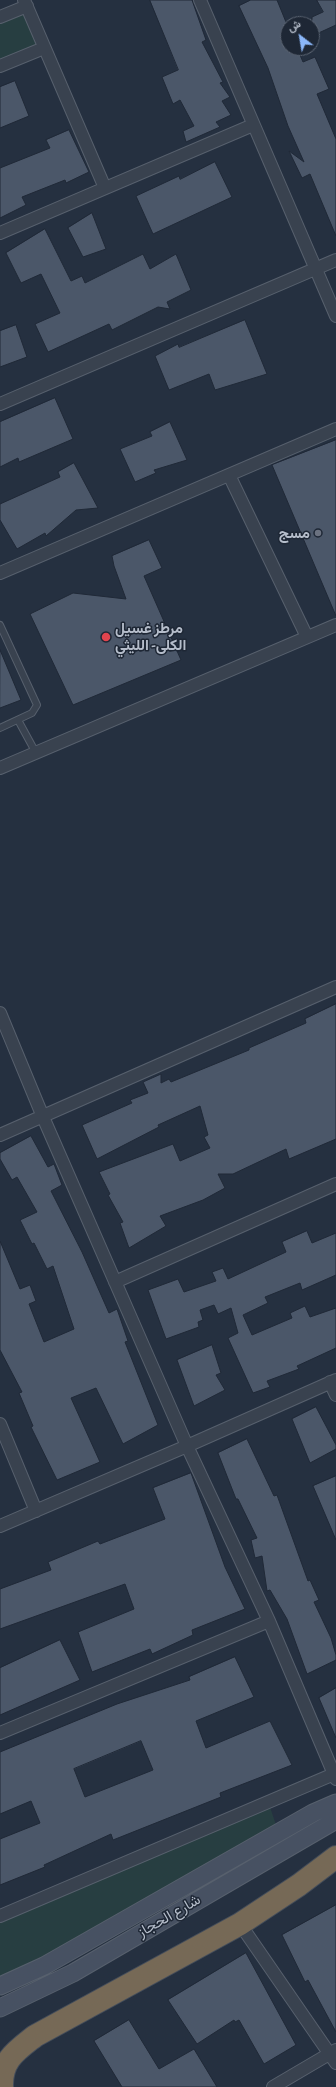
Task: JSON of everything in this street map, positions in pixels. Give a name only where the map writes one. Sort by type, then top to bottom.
[{"type":"highway","points":[[2,2087],[2,2074],[13,2053],[35,2036],[240,1924],[298,1885],[336,1857]]},
{"type":"main road","name":"شارع الحجاز","points":[[0,1986],[44,1966],[313,1813],[336,1803]]},
{"type":"main road","name":"شارع الحجاز","points":[[0,2008],[73,1973],[336,1820]]},
{"type":"street","points":[[200,0],[336,316]]},
{"type":"street","points":[[0,18],[25,3],[105,188]]},
{"type":"street","points":[[0,66],[44,48]]},
{"type":"street","points":[[0,233],[253,125]]},
{"type":"street","points":[[0,404],[336,260]]},
{"type":"street","points":[[0,573],[336,429]]},
{"type":"street","points":[[228,475],[307,637]]},
{"type":"street","points":[[0,768],[336,625]]},
{"type":"street","points":[[0,1135],[336,987]]},
{"type":"street","points":[[0,1013],[43,1117],[187,1446],[269,1621],[335,1776],[0,1916]]},
{"type":"street","points":[[116,1282],[336,1184]]},
{"type":"street","points":[[0,1526],[187,1446],[333,1381],[336,1395]]},
{"type":"street","points":[[0,1424],[36,1511]]},
{"type":"street","points":[[0,1733],[269,1621]]},
{"type":"street","points":[[240,1924],[334,2055],[273,2087]]},
{"type":"lane","points":[[0,624],[37,700],[36,709],[32,713],[0,728]]},
{"type":"lane","points":[[18,720],[36,753]]},
{"type":"green space","points":[[32,4],[49,46],[0,66],[0,18]]},
{"type":"green space","points":[[268,1801],[278,1831],[0,1983],[0,1916]]},
{"type":"building","points":[[150,0],[192,0],[206,40],[202,42],[223,82],[220,83],[230,97],[222,101],[231,115],[216,122],[220,127],[186,142],[183,131],[194,126],[180,100],[173,104],[162,77],[178,70]]},
{"type":"building","points":[[251,0],[277,0],[284,16],[280,16],[280,56],[300,56],[303,62],[315,57],[329,89],[317,94],[336,139],[336,236],[310,174],[302,178],[289,151],[304,162],[288,126],[268,68],[239,6]]},
{"type":"building","points":[[317,0],[336,0],[336,25],[320,32],[320,16],[314,16],[323,12]]},
{"type":"building","points":[[15,81],[29,116],[0,128],[0,87]]},
{"type":"building","points":[[69,130],[89,172],[66,183],[65,180],[22,197],[26,205],[0,218],[0,168],[50,148],[46,140]]},
{"type":"building","points":[[215,162],[232,197],[153,234],[136,196],[179,176],[180,179]]},
{"type":"building","points":[[92,213],[106,249],[83,257],[68,228]]},
{"type":"building","points":[[45,229],[71,281],[82,276],[85,283],[143,254],[150,269],[176,254],[191,290],[167,302],[170,309],[158,307],[112,330],[109,324],[48,352],[35,324],[60,313],[41,274],[21,283],[6,253]]},
{"type":"building","points":[[245,320],[267,374],[215,390],[209,374],[169,390],[155,356],[178,344],[179,347]]},
{"type":"building","points":[[16,325],[27,357],[0,367],[0,331]]},
{"type":"building","points":[[55,398],[73,439],[19,462],[18,458],[0,467],[0,422]]},
{"type":"building","points":[[170,422],[187,460],[154,470],[156,473],[135,482],[120,449],[152,436],[150,432]]},
{"type":"building","name":"مسج","points":[[336,440],[336,616],[272,465]]},
{"type":"building","points":[[74,463],[98,508],[76,510],[46,536],[45,533],[17,549],[0,520],[0,504],[60,477],[58,472]]},
{"type":"building","name":"مرطز غسيل الكلى- الليثي","points":[[149,540],[162,568],[144,576],[181,660],[73,705],[30,614],[73,593],[126,599],[112,556]]},
{"type":"building","points":[[0,650],[21,700],[0,708]]},
{"type":"building","points":[[336,1004],[336,1139],[289,1159],[286,1149],[233,1174],[218,1174],[225,1188],[203,1200],[160,1216],[166,1226],[129,1248],[120,1223],[123,1222],[108,1195],[110,1194],[99,1172],[173,1144],[180,1161],[210,1148],[204,1137],[208,1135],[200,1106],[158,1125],[159,1127],[97,1159],[82,1125],[132,1103],[130,1100],[148,1093],[143,1082],[161,1074],[161,1083],[169,1079],[171,1082],[249,1050],[249,1048],[306,1023],[305,1019]]},
{"type":"building","points":[[31,1136],[48,1167],[54,1164],[62,1185],[51,1191],[82,1252],[109,1313],[117,1309],[128,1341],[125,1342],[158,1425],[123,1444],[96,1388],[71,1398],[100,1462],[57,1480],[31,1427],[33,1426],[19,1393],[22,1392],[0,1350],[0,1241],[20,1289],[30,1285],[36,1301],[29,1304],[44,1342],[74,1329],[53,1266],[47,1269],[20,1220],[37,1212],[17,1177],[12,1180],[0,1159],[0,1153]]},
{"type":"building","points":[[307,1231],[312,1243],[336,1233],[336,1275],[302,1290],[300,1283],[265,1297],[268,1303],[243,1315],[252,1335],[292,1318],[290,1313],[305,1306],[310,1317],[336,1308],[336,1348],[297,1366],[299,1369],[267,1381],[270,1387],[253,1393],[228,1338],[238,1333],[231,1308],[218,1314],[214,1305],[200,1310],[203,1320],[198,1322],[199,1327],[166,1339],[148,1290],[178,1279],[184,1292],[216,1281],[212,1272],[223,1268],[228,1279],[286,1252],[282,1242]]},
{"type":"building","points":[[212,1345],[221,1373],[216,1375],[225,1390],[194,1406],[177,1360]]},
{"type":"building","points":[[316,1407],[336,1445],[336,1449],[310,1463],[292,1419]]},
{"type":"building","points":[[247,1439],[274,1496],[277,1495],[308,1581],[310,1580],[319,1600],[314,1602],[331,1638],[336,1655],[336,1660],[307,1674],[287,1619],[270,1590],[267,1591],[262,1556],[255,1558],[251,1540],[257,1538],[238,1499],[236,1499],[218,1453]]},
{"type":"building","points":[[191,1473],[225,1567],[245,1609],[192,1630],[193,1635],[152,1654],[150,1649],[92,1672],[78,1632],[134,1609],[125,1584],[0,1629],[0,1589],[51,1570],[48,1562],[98,1541],[100,1544],[165,1519],[153,1488]]},
{"type":"building","points":[[336,1476],[336,1540],[313,1486]]},
{"type":"building","points":[[60,1640],[80,1680],[0,1715],[0,1668]]},
{"type":"building","points":[[235,1657],[254,1697],[196,1721],[206,1748],[270,1721],[292,1765],[220,1793],[221,1797],[113,1840],[111,1834],[44,1865],[45,1867],[0,1885],[0,1839],[40,1823],[31,1801],[0,1814],[0,1752],[117,1704],[190,1680],[189,1677]],"holes":[[[141,1741],[153,1770],[85,1797],[74,1769]]]},
{"type":"building","points":[[336,1688],[336,1738],[319,1698]]},
{"type":"building","points":[[336,1905],[336,2032],[308,1980],[305,1982],[282,1935]]},
{"type":"building","points":[[246,1953],[296,2045],[264,2064],[239,2020],[235,2022],[234,2020],[197,2044],[168,2000]]},
{"type":"building","points":[[129,2020],[159,2069],[194,2049],[217,2087],[122,2087],[94,2041]]},
{"type":"place","name":"مسج","points":[[318,533]]},
{"type":"place","name":"مرطز غسيل الكلى- الليثي","points":[[106,637]]}]
